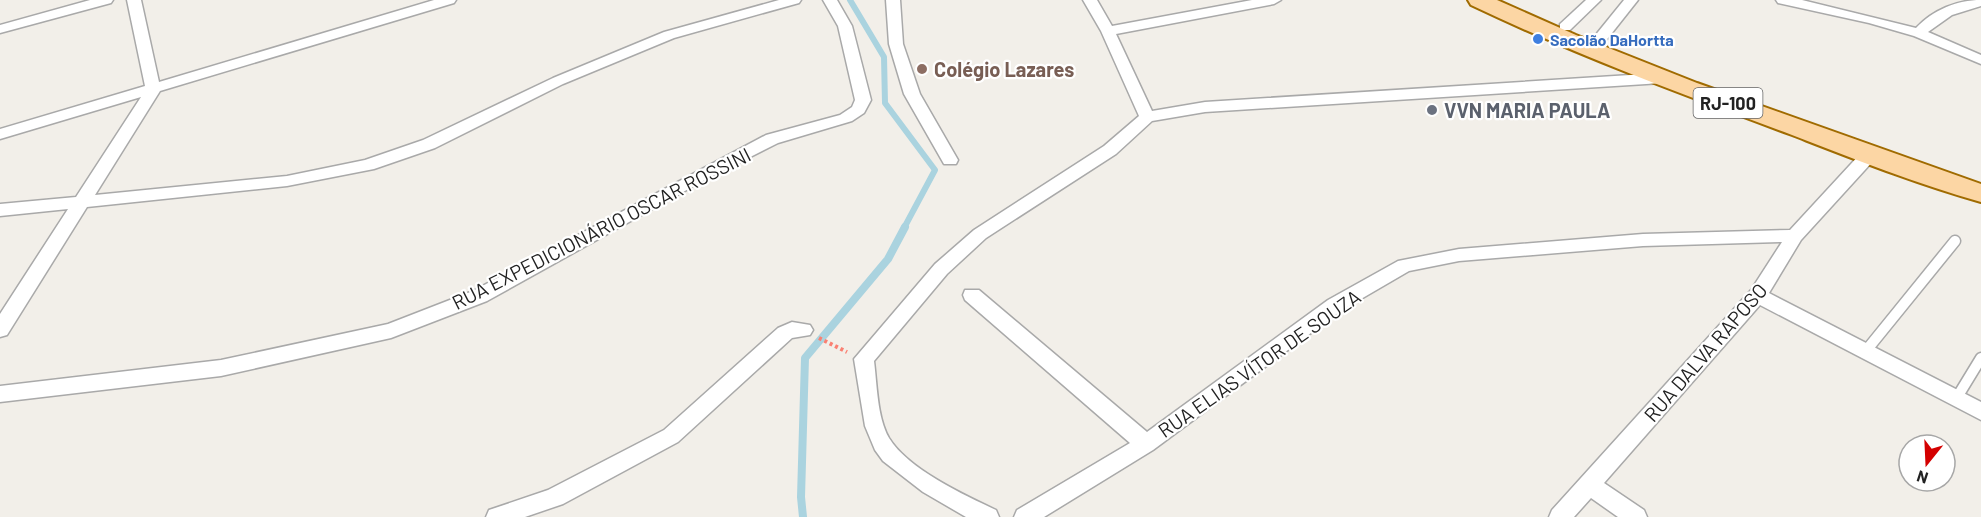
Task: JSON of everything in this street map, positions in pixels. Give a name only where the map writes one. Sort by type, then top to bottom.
[{"type":"main road","name":"RJ-100","points":[[1479,0],[1523,21],[1662,78],[1868,156],[1981,193]]},
{"type":"main road","name":"RJ-100","points":[[1503,0],[1565,27],[1839,131],[1981,178]]},
{"type":"street","points":[[0,29],[106,0]]},
{"type":"street","points":[[0,330],[153,90],[134,0]]},
{"type":"street","points":[[0,134],[449,0]]},
{"type":"street","points":[[0,210],[287,181],[368,165],[429,144],[558,81],[669,35],[794,0]]},
{"type":"street","name":"RUA EXPEDICIONÁRIO OSCAR ROSSINI","points":[[0,394],[221,368],[391,331],[480,296],[571,248],[695,177],[772,139],[846,118],[859,110],[863,100],[845,26],[830,0]]},
{"type":"street","points":[[893,0],[896,44],[912,94],[950,160]]},
{"type":"street","points":[[1090,0],[1108,31],[1147,117]]},
{"type":"street","points":[[1108,31],[1274,0]]},
{"type":"street","points":[[1565,27],[1594,0]]},
{"type":"street","points":[[1599,40],[1631,0]]},
{"type":"street","points":[[1783,0],[1872,19],[1918,33],[1981,60]]},
{"type":"street","points":[[1918,33],[1930,19],[1964,5],[1981,2]]},
{"type":"street","points":[[988,517],[912,473],[882,444],[872,409],[864,359],[940,269],[980,234],[1110,150],[1147,117],[1205,107],[1662,78]]},
{"type":"street","name":"RUA DALVA RAPOSO","points":[[1560,517],[1758,295],[1795,236],[1868,156]]},
{"type":"street","name":"RUA ELIAS VÍTOR DE SOUZA","points":[[1025,517],[1146,444],[1335,305],[1404,266],[1459,255],[1643,240],[1795,236]]},
{"type":"street","points":[[972,295],[1146,444]]},
{"type":"street","points":[[1758,295],[1981,412]]},
{"type":"street","points":[[497,517],[555,497],[671,436],[785,333],[792,329],[803,330]]},
{"type":"street","points":[[1589,485],[1636,517]]},
{"type":"lane","points":[[1865,352],[1955,241]]},
{"type":"lane","points":[[1956,399],[1981,358]]},
{"type":"path","points":[[803,330],[853,355]]},
{"type":"waterway","points":[[850,0],[884,57],[885,103],[935,170],[904,228]]},
{"type":"waterway","points":[[803,517],[801,497],[805,358],[888,259],[905,227]]},
{"type":"place","name":"Sacolão DaHortta","points":[[1538,39]]},
{"type":"place","name":"Colégio Lazares","points":[[922,69]]},
{"type":"place","name":"VVN MARIA PAULA","points":[[1432,110]]}]
